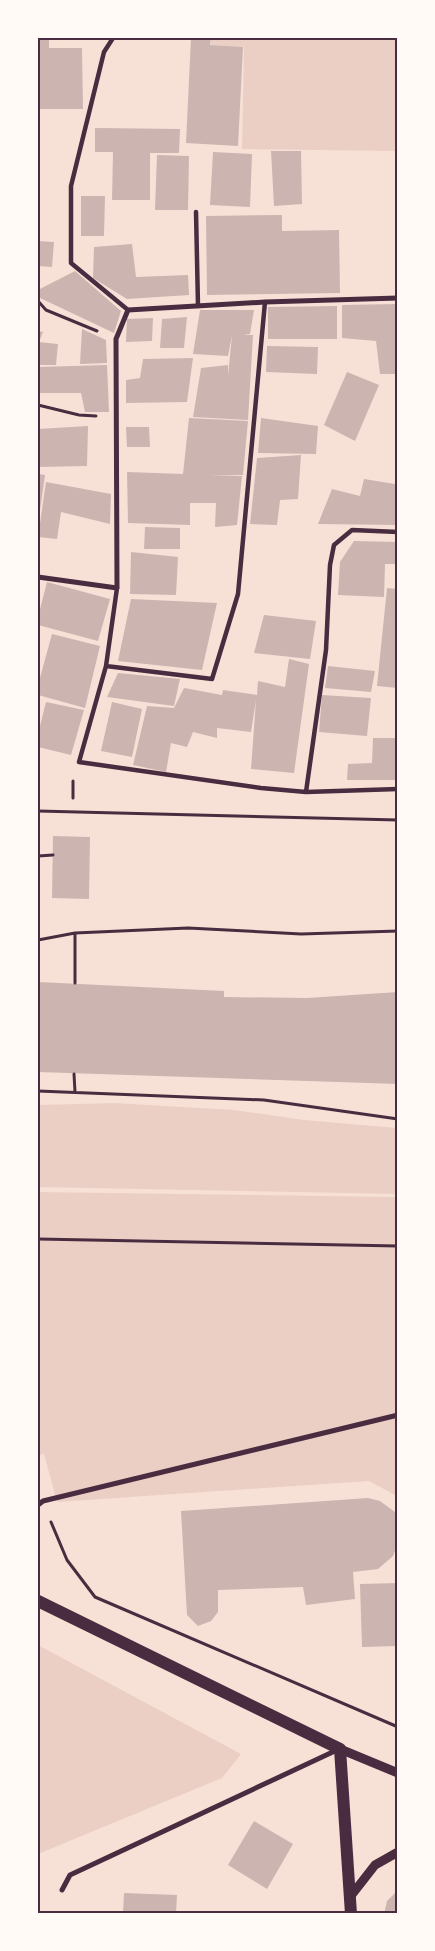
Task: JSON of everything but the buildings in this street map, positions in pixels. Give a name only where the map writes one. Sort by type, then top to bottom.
[{"type":"main road","points":[[38,1601],[340,1749],[352,1914]]},
{"type":"street","points":[[114,38],[104,52],[71,186],[71,263],[128,310],[265,302],[398,298]]},
{"type":"street","points":[[196,212],[198,306]]},
{"type":"street","points":[[106,666],[212,679],[238,594],[265,302]]},
{"type":"street","points":[[128,310],[116,340],[116,588],[106,666],[79,762],[306,792],[398,790]]},
{"type":"street","points":[[306,792],[326,650],[330,566],[334,545],[352,530],[398,532]]},
{"type":"street","points":[[38,577],[116,588]]},
{"type":"street","points":[[38,1505],[43,1501],[398,1415]]},
{"type":"street","points":[[62,1890],[70,1875],[340,1749],[398,1773]]},
{"type":"street","points":[[350,1897],[376,1865],[398,1852]]},
{"type":"path","points":[[38,301],[46,310],[116,340]]},
{"type":"path","points":[[38,405],[79,415],[116,417]]},
{"type":"path","points":[[38,811],[398,820]]},
{"type":"path","points":[[38,856],[53,856]]},
{"type":"path","points":[[38,940],[76,933],[188,928],[301,934],[398,931]]},
{"type":"path","points":[[75,983],[76,933]]},
{"type":"path","points":[[74,1074],[75,1092]]},
{"type":"path","points":[[38,1091],[264,1100],[398,1119]]},
{"type":"path","points":[[38,1239],[398,1246]]},
{"type":"path","points":[[43,1501],[67,1560],[95,1598],[398,1727]]},
{"type":"shaded area","points":[[211,38],[397,38],[397,151],[242,149],[244,47],[211,45]]},
{"type":"shaded area","points":[[114,1103],[234,1110],[304,1120],[397,1128],[397,1194],[38,1187],[38,1105]]},
{"type":"shaded area","points":[[38,1192],[397,1197],[397,1496],[369,1481],[57,1502],[44,1454],[38,1455]]},
{"type":"shaded area","points":[[38,1645],[241,1754],[222,1778],[38,1854]]}]
